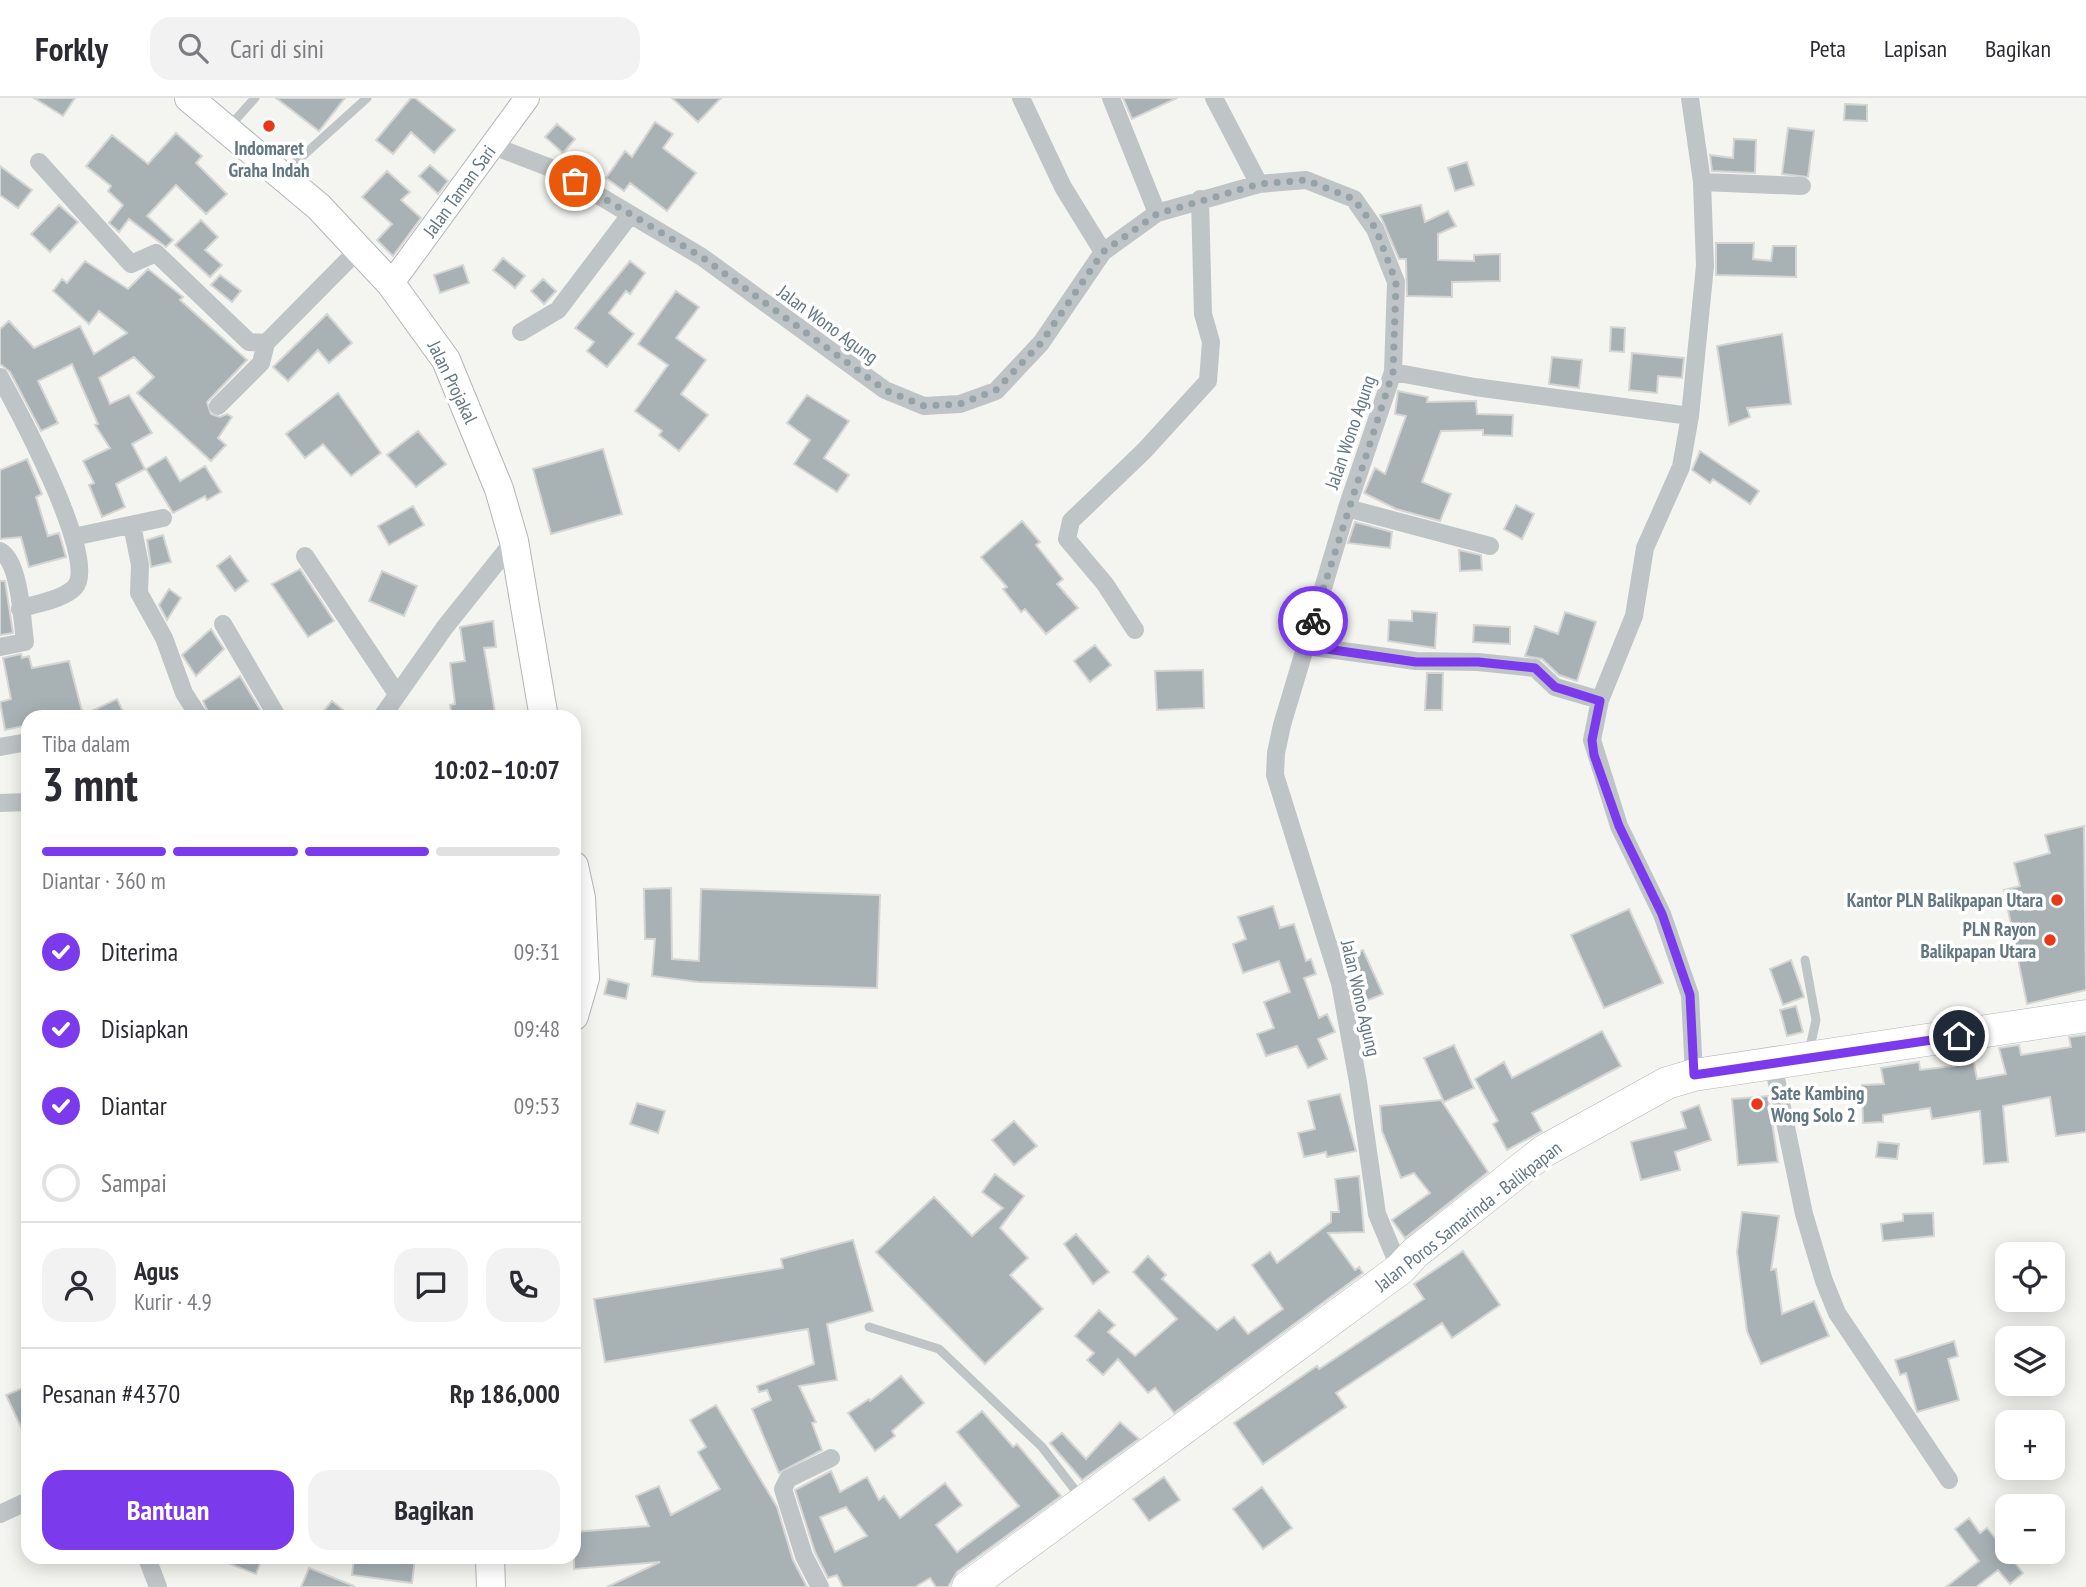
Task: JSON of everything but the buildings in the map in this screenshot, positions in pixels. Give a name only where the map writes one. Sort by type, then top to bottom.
[{"type":"highway","name":"Jalan Poros Samarinda - Balikpapan","points":[[968,1587],[1400,1269],[1415,1253],[1544,1151],[1667,1083],[1694,1075],[2086,1016]]},
{"type":"main road","name":"Jalan Projakal","points":[[189,98],[319,207],[391,284],[446,360],[499,489],[514,541],[543,710]]},
{"type":"main road","points":[[581,898],[585,978],[581,992]]},
{"type":"main road","points":[[490,1564],[491,1587]]},
{"type":"street","name":"Jalan Taman Sari","points":[[391,284],[527,98]]},
{"type":"street","points":[[1021,98],[1063,187],[1103,252]]},
{"type":"street","points":[[1111,98],[1157,214]]},
{"type":"street","points":[[1214,98],[1259,184]]},
{"type":"street","points":[[1690,98],[1702,182],[1705,266],[1690,416],[1681,467],[1645,548],[1634,616],[1600,701],[1592,740],[1594,755],[1619,826],[1662,914],[1690,995],[1694,1075]]},
{"type":"street","name":"Jalan Wono Agung","points":[[493,146],[556,170],[702,257],[885,390],[924,406],[960,404],[996,390],[1041,343],[1103,252],[1157,214],[1200,199],[1259,184],[1306,180],[1354,199],[1388,257],[1396,282],[1393,372],[1347,508],[1280,734],[1275,775],[1340,983],[1358,1082],[1377,1214],[1400,1269]]},
{"type":"street","points":[[39,162],[131,264],[156,253],[249,342],[266,343]]},
{"type":"street","points":[[1702,182],[1802,186]]},
{"type":"street","points":[[1135,630],[1104,584],[1068,539],[1071,521],[1144,451],[1208,381],[1211,342],[1203,314],[1200,199]]},
{"type":"street","points":[[521,332],[558,310],[630,215]]},
{"type":"street","points":[[218,406],[261,363],[266,343],[358,250]]},
{"type":"street","points":[[1393,372],[1501,391],[1690,416]]},
{"type":"street","points":[[0,377],[48,471],[72,537],[79,573],[77,585],[66,594],[20,609]]},
{"type":"street","points":[[1347,508],[1490,546]]},
{"type":"street","points":[[72,537],[163,518]]},
{"type":"street","points":[[132,525],[140,565],[139,593],[164,638],[184,693],[195,710]]},
{"type":"street","points":[[386,710],[445,627],[514,541]]},
{"type":"street","points":[[0,551],[8,555],[14,568],[26,642],[0,647]]},
{"type":"street","points":[[305,556],[397,694]]},
{"type":"street","points":[[223,624],[273,710]]},
{"type":"street","points":[[1306,646],[1416,662],[1478,662],[1535,668],[1555,687],[1600,701]]},
{"type":"street","points":[[0,747],[21,743]]},
{"type":"street","points":[[0,803],[21,802]]},
{"type":"street","points":[[1773,1064],[1804,1214],[1824,1281],[1837,1313],[1949,1480]]},
{"type":"street","points":[[820,1587],[804,1556],[783,1489],[788,1479],[831,1458]]},
{"type":"street","points":[[0,1514],[21,1504]]},
{"type":"street","points":[[149,1564],[158,1587]]},
{"type":"lane","points":[[227,129],[255,98]]},
{"type":"lane","points":[[281,175],[367,98]]},
{"type":"lane","points":[[1805,960],[1816,1020],[1806,1060]]},
{"type":"lane","points":[[869,1327],[940,1349],[1042,1447],[1085,1503]]},
{"type":"way so far","points":[[575,181],[702,257],[885,390],[905,401],[924,406],[960,404],[996,390],[1041,343],[1103,252],[1157,214],[1185,203],[1259,184],[1306,180],[1354,199],[1376,229],[1396,282],[1393,372],[1347,508],[1313,621]]},
{"type":"place","name":"Indomaret Graha Indah","points":[[269,126]]},
{"type":"place","name":"Kantor PLN Balikpapan Utara","points":[[2057,900]]},
{"type":"place","name":"PLN Rayon Balikpapan Utara","points":[[2050,940]]},
{"type":"place","name":"Sate Kambing Wong Solo 2","points":[[1757,1104]]},
{"type":"route","points":[[1313,621],[1306,646],[1416,662],[1478,662],[1535,668],[1555,687],[1600,701],[1592,740],[1594,755],[1619,826],[1662,914],[1690,995],[1694,1075],[1959,1036]]}]
